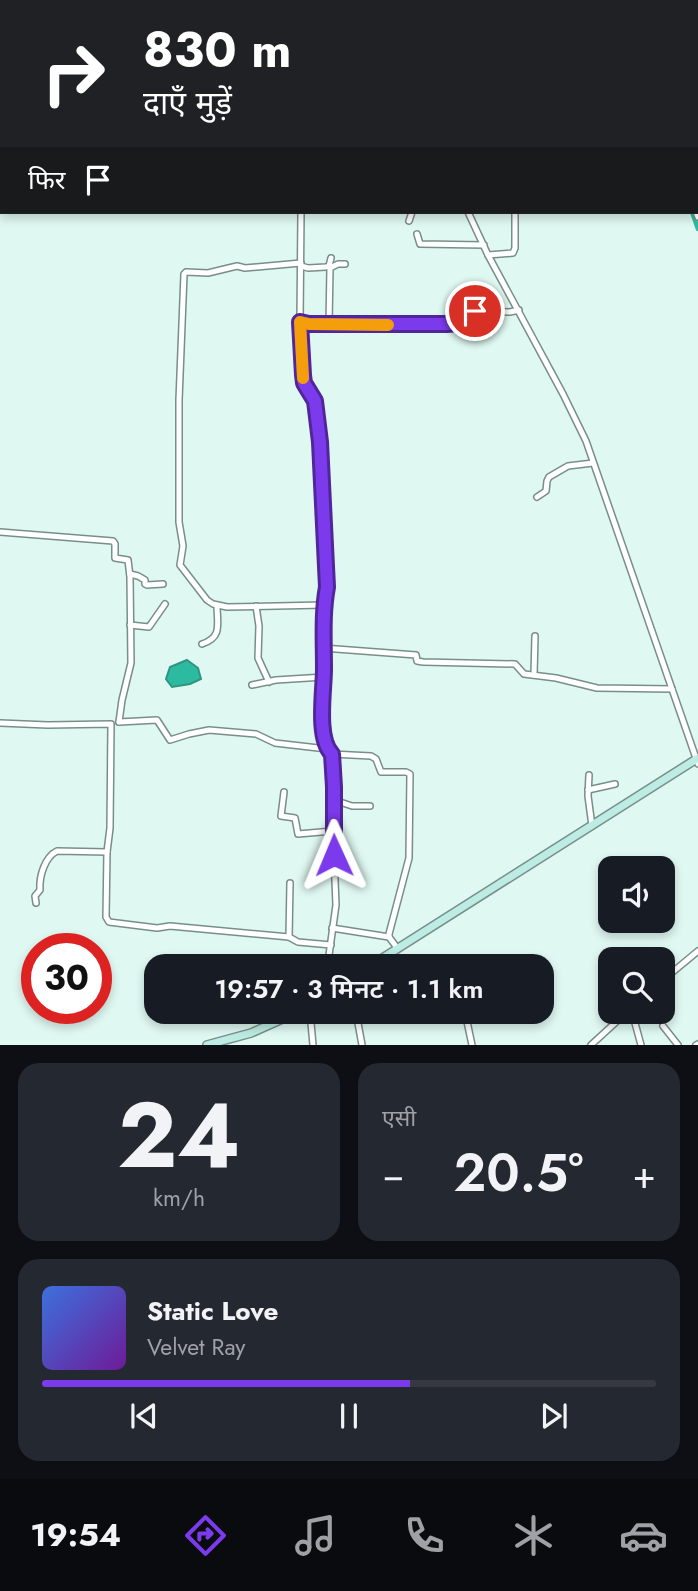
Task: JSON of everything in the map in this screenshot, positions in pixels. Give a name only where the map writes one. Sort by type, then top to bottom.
[{"type":"street","points":[[301,214],[300,322],[303,375],[304,383],[315,401],[327,568],[321,712],[329,751],[334,800],[336,905],[329,954]]},
{"type":"street","points":[[410,221],[412,214]]},
{"type":"street","points":[[391,954],[697,760],[586,442],[469,214]]},
{"type":"street","points":[[488,255],[513,253],[515,214]]},
{"type":"street","points":[[418,234],[420,244],[484,245]]},
{"type":"street","points":[[324,605],[217,605],[207,600],[180,564],[183,546],[179,522],[179,400],[186,272],[208,273],[237,267],[326,267],[329,266],[331,258]]},
{"type":"street","points":[[329,324],[330,268],[345,264]]},
{"type":"street","points":[[300,322],[428,325],[466,322],[473,312],[519,310]]},
{"type":"street","points":[[537,497],[546,491],[549,477],[568,466],[593,463]]},
{"type":"street","points":[[0,532],[113,541],[116,558],[128,560],[131,663],[119,722]]},
{"type":"street","points":[[130,574],[145,580],[147,585],[163,584]]},
{"type":"street","points":[[130,625],[149,627],[165,604]]},
{"type":"street","points":[[202,644],[217,633],[217,605]]},
{"type":"street","points":[[256,606],[259,626],[258,656],[269,682]]},
{"type":"street","points":[[534,675],[535,636]]},
{"type":"street","points":[[323,648],[416,655],[417,660],[423,662],[515,664],[524,674],[597,688],[671,689]]},
{"type":"street","points":[[252,685],[276,680],[324,677]]},
{"type":"street","points":[[0,723],[111,724],[157,720],[170,740],[209,730],[256,734],[275,743],[371,756],[376,759],[381,772],[410,774],[409,858],[389,937]]},
{"type":"street","points":[[111,724],[106,917],[109,922],[289,937],[298,942],[331,945]]},
{"type":"street","points":[[589,775],[592,826]]},
{"type":"street","points":[[588,790],[615,784]]},
{"type":"street","points":[[284,792],[281,816],[295,818],[299,834],[333,831]]},
{"type":"street","points":[[334,800],[352,806],[370,806]]},
{"type":"street","points":[[36,903],[35,896],[40,890],[39,885],[51,854],[57,851],[107,852]]},
{"type":"street","points":[[289,937],[290,883]]},
{"type":"street","points":[[332,928],[389,937],[398,949]]},
{"type":"street","points":[[675,970],[698,951]]},
{"type":"street","points":[[207,1045],[227,1041],[271,1024]]},
{"type":"street","points":[[311,1024],[313,1045]]},
{"type":"street","points":[[358,1024],[362,1045]]},
{"type":"street","points":[[468,1024],[472,1045]]},
{"type":"street","points":[[591,1045],[616,1024]]},
{"type":"street","points":[[634,1024],[641,1045]]},
{"type":"street","points":[[663,1026],[678,1045]]},
{"type":"shaded area","points":[[187,660],[198,668],[201,679],[172,687],[166,679],[170,667]]},
{"type":"waterway","points":[[693,214],[698,229]]},
{"type":"slow traffic","points":[[303,378],[300,322],[388,325]]},
{"type":"route","points":[[334,855],[332,754],[327,749],[321,712],[327,568],[320,442],[315,401],[304,383],[300,322],[447,324],[468,322],[470,314],[475,311]]}]
